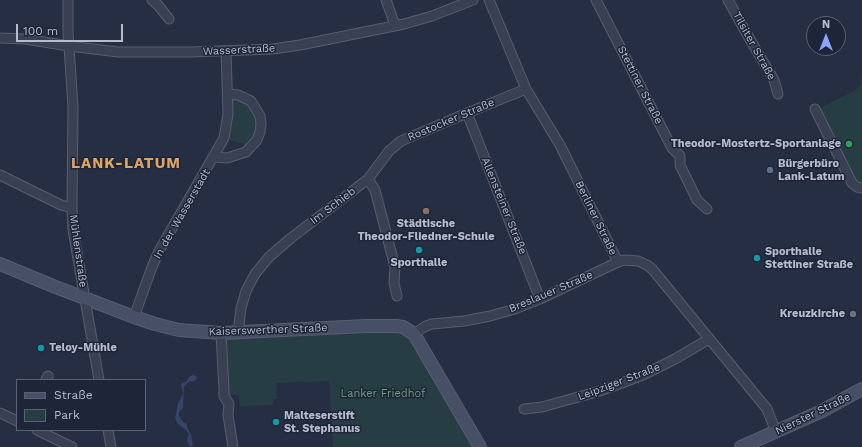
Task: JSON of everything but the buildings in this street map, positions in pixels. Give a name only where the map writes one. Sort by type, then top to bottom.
[{"type":"street","name":"Mühlenstraße","points":[[68,0],[68,32],[73,107],[73,230],[99,379]]},
{"type":"street","points":[[152,0],[158,5],[168,19]]},
{"type":"street","points":[[386,0],[395,25]]},
{"type":"street","name":"Wasserstraße","points":[[0,38],[24,38],[69,46],[132,52],[273,49],[300,45],[432,16],[473,0]]},
{"type":"street","name":"Berliner Straße","points":[[489,0],[526,89],[560,145],[618,262],[624,260],[638,261],[647,264],[767,409],[776,432]]},
{"type":"street","name":"Stettiner Straße","points":[[596,0],[672,148],[680,156],[680,165],[697,200],[707,209]]},
{"type":"street","name":"Tilsiter Straße","points":[[728,0],[774,80],[778,94]]},
{"type":"street","name":"In der Wasserstadt","points":[[134,317],[159,251],[224,138],[228,114],[226,51]]},
{"type":"street","name":"Rostocker Straße","points":[[368,179],[389,151],[401,142],[467,112],[526,89]]},
{"type":"street","name":"In der Wasserstadt","points":[[214,157],[227,158],[246,152],[257,140],[260,132],[260,116],[251,102],[238,95],[228,94]]},
{"type":"street","points":[[815,109],[852,183],[857,187],[862,188]]},
{"type":"street","name":"Allensteiner Straße","points":[[467,112],[540,299]]},
{"type":"street","points":[[0,175],[61,205],[72,208]]},
{"type":"street","points":[[368,179],[375,190],[395,267],[394,283],[397,296]]},
{"type":"street","name":"Im Schieb","points":[[238,333],[241,308],[246,291],[256,274],[269,257],[291,238],[368,179]]},
{"type":"street","name":"Breslauer Straße","points":[[414,334],[432,324],[464,321],[515,309],[540,299],[618,262]]},
{"type":"street","name":"Kaiserswerther Straße","points":[[0,264],[134,317],[179,330],[238,333],[396,326],[409,330],[414,334]]},
{"type":"street","points":[[221,333],[224,396],[229,404],[228,415],[233,447]]},
{"type":"street","points":[[414,334],[480,447]]},
{"type":"street","name":"Leipziger Straße","points":[[524,409],[542,407],[600,391],[643,374],[675,359],[709,339]]},
{"type":"street","name":"Nierster Straße","points":[[740,447],[822,411],[862,389]]},
{"type":"street","points":[[0,412],[16,420]]},
{"type":"street","points":[[39,431],[72,447]]},
{"type":"street","points":[[108,431],[111,447]]},
{"type":"green space","name":"Theodor-Mostertz-Sportanlage","points":[[862,67],[862,183],[854,179],[818,109],[857,89],[861,84]]},
{"type":"green space","points":[[237,98],[248,103],[256,117],[257,132],[248,146],[228,139],[233,119],[233,100]]},
{"type":"green space","name":"Lanker Friedhof","points":[[390,331],[406,335],[411,339],[474,447],[333,447],[329,381],[276,383],[277,399],[273,399],[273,405],[240,406],[239,395],[227,395],[224,338]]},
{"type":"water","points":[[194,375],[197,377],[196,380],[193,382],[190,381],[184,386],[183,408],[179,412],[179,416],[183,422],[187,424],[187,428],[191,434],[193,446],[190,447],[187,440],[189,434],[178,424],[175,418],[178,404],[183,393],[181,385],[182,383],[186,382],[190,376]]},
{"type":"place","name":"Theodor-Mostertz-Sportanlage","points":[[849,144]]},
{"type":"place","name":"Bürgerbüro Lank-Latum","points":[[770,170]]},
{"type":"place","name":"Städtische Theodor-Fliedner-Schule","points":[[426,211]]},
{"type":"place","name":"Sporthalle","points":[[419,250]]},
{"type":"place","name":"Sporthalle Stettiner Straße","points":[[757,258]]},
{"type":"place","name":"Kreuzkirche","points":[[853,314]]},
{"type":"place","name":"Teloy-Mühle","points":[[41,348]]},
{"type":"place","name":"Malteserstift St. Stephanus","points":[[276,422]]},
{"type":"district","name":"LANK-LATUM","points":[[126,164]]}]
